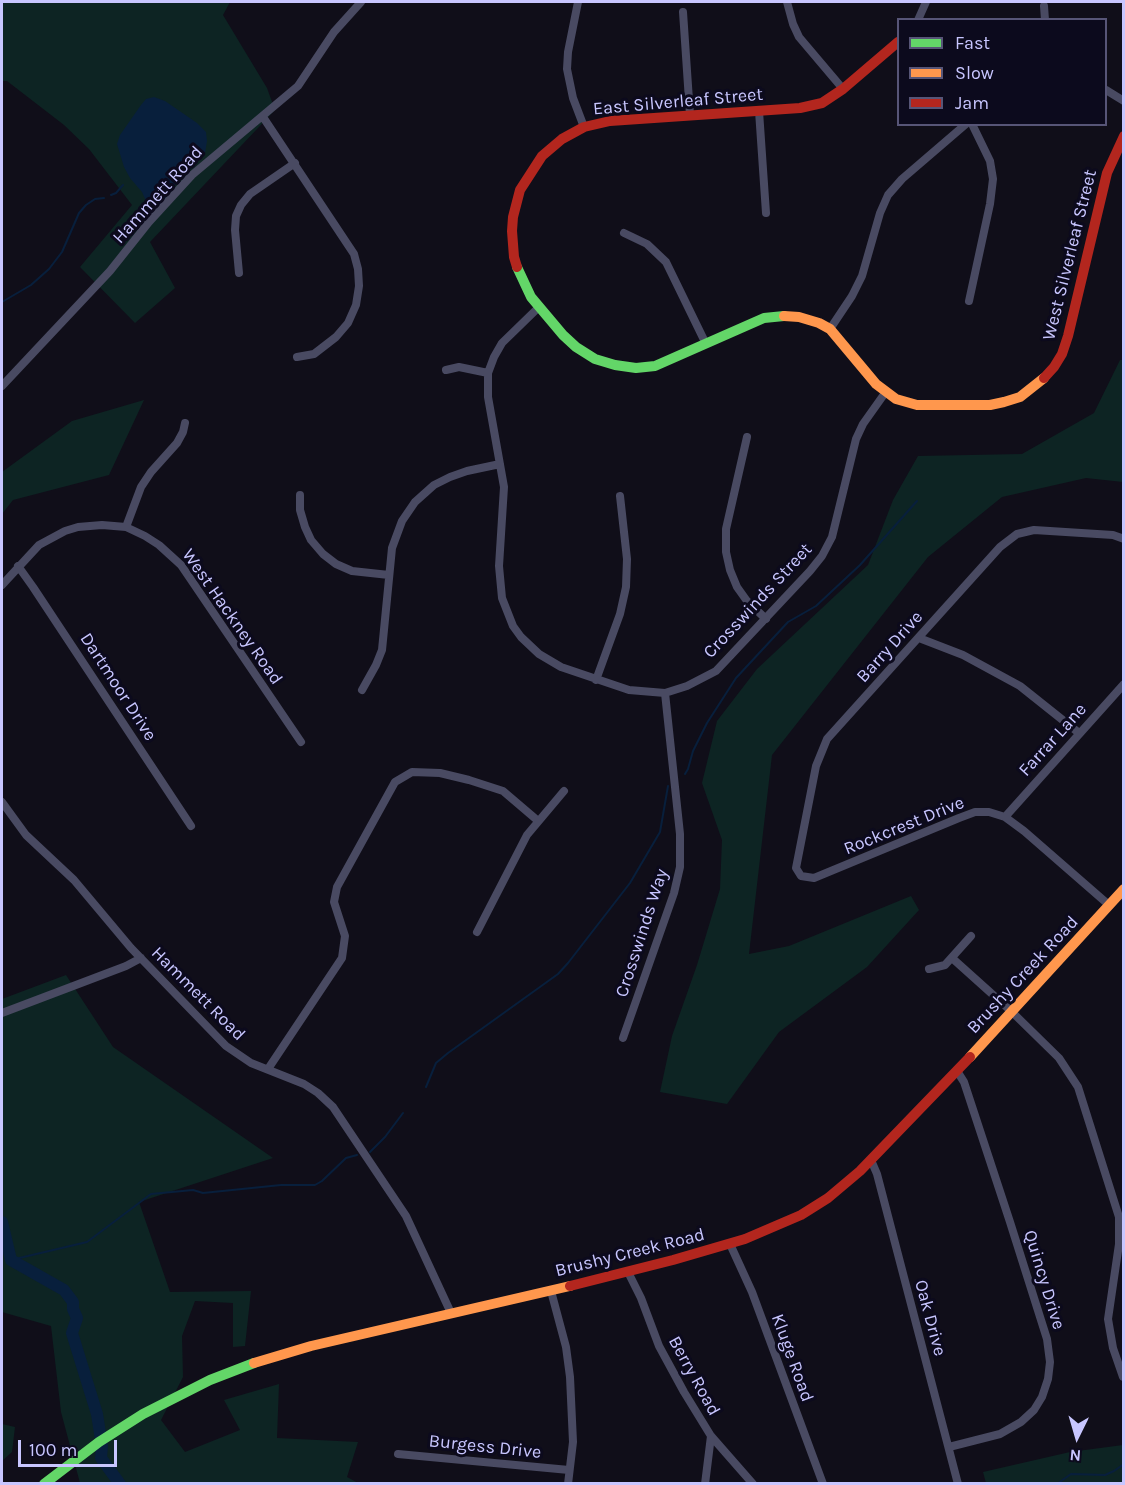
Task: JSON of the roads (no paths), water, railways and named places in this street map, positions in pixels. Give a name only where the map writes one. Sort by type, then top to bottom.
[{"type":"street","name":"Hammett Road","points":[[2,386],[110,271],[149,222],[192,175],[298,86],[331,37],[361,2]]},
{"type":"street","points":[[578,2],[567,69],[573,98],[584,127]]},
{"type":"street","points":[[787,2],[793,24],[800,37],[843,89]]},
{"type":"street","points":[[919,18],[926,2]]},
{"type":"street","points":[[1044,6],[1045,18]]},
{"type":"street","points":[[683,12],[690,115]]},
{"type":"street","name":"East Silverleaf Street","points":[[830,329],[799,317],[774,316],[754,322],[655,366],[636,368],[595,359],[576,348],[539,307],[525,286],[514,257],[512,231],[516,203],[526,178],[542,156],[562,139],[584,127],[610,121],[807,107],[822,103],[843,89],[897,43]]},
{"type":"street","points":[[1107,91],[1124,100]]},
{"type":"street","points":[[759,111],[766,213]]},
{"type":"street","points":[[263,117],[354,254],[359,285],[356,305],[348,323],[314,354],[297,357]]},
{"type":"street","points":[[830,329],[862,276],[880,213],[888,195],[902,179],[964,126]]},
{"type":"street","points":[[969,301],[990,204],[993,179],[990,161],[973,126]]},
{"type":"street","name":"West Silverleaf Street","points":[[830,329],[876,384],[896,399],[917,405],[951,406],[990,405],[1020,397],[1049,374],[1062,354],[1107,173],[1124,136]]},
{"type":"street","points":[[239,273],[235,230],[236,216],[241,205],[250,194],[295,163]]},
{"type":"street","points":[[624,233],[647,244],[666,262],[706,344]]},
{"type":"street","name":"Crosswinds Street","points":[[539,307],[502,343],[488,373],[488,397],[504,499],[500,580],[502,598],[507,614],[521,637],[539,654],[561,667],[629,690],[665,693],[687,686],[716,671],[810,571],[828,547],[837,521],[856,439],[885,393]]},
{"type":"street","points":[[446,370],[459,367],[488,373]]},
{"type":"street","points":[[126,527],[141,487],[177,443],[185,423]]},
{"type":"street","points":[[747,437],[726,529],[726,552],[737,586],[747,601],[766,619]]},
{"type":"street","points":[[362,690],[382,650],[392,548],[397,531],[408,512],[421,495],[434,485],[450,477],[500,464]]},
{"type":"street","points":[[300,495],[300,510],[305,527],[311,540],[323,554],[336,564],[352,571],[389,575]]},
{"type":"street","points":[[596,680],[620,614],[627,587],[627,559],[620,496]]},
{"type":"street","name":"West Hackney Road","points":[[2,585],[39,545],[64,531],[91,525],[126,527],[159,545],[181,565],[301,742]]},
{"type":"street","name":"Barry Drive","points":[[823,875],[809,879],[800,876],[796,868],[819,757],[827,739],[838,726],[1000,547],[1021,532],[1040,530],[1113,535],[1124,539]]},
{"type":"street","name":"Dartmoor Drive","points":[[18,566],[191,826]]},
{"type":"street","points":[[919,638],[963,655],[1020,686],[1079,733]]},
{"type":"street","name":"Farrar Lane","points":[[1005,817],[1124,684]]},
{"type":"street","name":"Crosswinds Way","points":[[623,1038],[674,893],[680,867],[679,824],[665,693]]},
{"type":"street","points":[[267,1069],[342,958],[345,936],[334,902],[336,887],[395,782],[412,772],[440,773],[469,780],[503,791],[537,820]]},
{"type":"street","points":[[477,932],[527,835],[537,820],[564,791]]},
{"type":"street","name":"Hammett Road","points":[[2,802],[26,835],[75,881],[141,958],[226,1046],[251,1063],[310,1088],[328,1102],[406,1216],[451,1313]]},
{"type":"street","name":"Rockcrest Drive","points":[[823,875],[970,813],[984,811],[1005,817]]},
{"type":"street","points":[[1005,817],[1109,905]]},
{"type":"street","name":"Brushy Creek Road","points":[[44,1484],[99,1442],[143,1414],[243,1366],[311,1346],[551,1291],[730,1244],[768,1230],[814,1207],[840,1188],[871,1160],[957,1071],[1124,889]]},
{"type":"street","points":[[929,969],[942,966],[971,936]]},
{"type":"street","points":[[2,1013],[126,966],[141,958]]},
{"type":"street","points":[[952,958],[1059,1058],[1073,1078],[1119,1217],[1120,1234],[1108,1319],[1113,1348],[1123,1377]]},
{"type":"street","name":"Quincy Drive","points":[[949,1447],[1000,1434],[1021,1422],[1034,1410],[1042,1397],[1048,1379],[1050,1362],[1047,1339],[1010,1222],[964,1082],[957,1071]]},
{"type":"street","name":"Oak Drive","points":[[871,1160],[877,1174],[958,1484]]},
{"type":"street","name":"Kluge Road","points":[[730,1244],[752,1292],[823,1484]]},
{"type":"street","name":"Berry Road","points":[[628,1272],[672,1372],[711,1436],[753,1484]]},
{"type":"street","points":[[551,1291],[566,1347],[570,1377],[573,1442],[568,1484]]},
{"type":"street","points":[[705,1484],[711,1436]]},
{"type":"street","name":"Burgess Drive","points":[[398,1454],[569,1470]]},
{"type":"water","points":[[154,97],[165,101],[197,123],[206,132],[207,141],[205,153],[155,209],[149,208],[142,192],[130,178],[117,144],[120,135],[141,105],[146,99]]},
{"type":"waterway","points":[[111,195],[123,185]]},
{"type":"waterway","points":[[2,302],[31,285],[49,269],[62,252],[79,213],[95,199],[104,198]]},
{"type":"waterway","points":[[685,774],[707,723],[736,678],[788,622],[816,606],[860,565],[917,501]]},
{"type":"waterway","points":[[426,1087],[436,1063],[558,974],[568,963],[630,883],[660,832],[668,786]]},
{"type":"waterway","points":[[370,1152],[403,1113]]},
{"type":"waterway","points":[[11,1260],[87,1242],[151,1194],[193,1190],[203,1193],[281,1185],[315,1185],[346,1158],[357,1155]]},
{"type":"waterway","points":[[2,1222],[11,1260],[64,1290],[73,1302],[77,1318],[72,1333],[97,1414],[102,1446],[101,1458],[120,1484]]},
{"type":"waterway","points":[[1057,1484],[1071,1474],[1105,1475],[1124,1464]]}]
